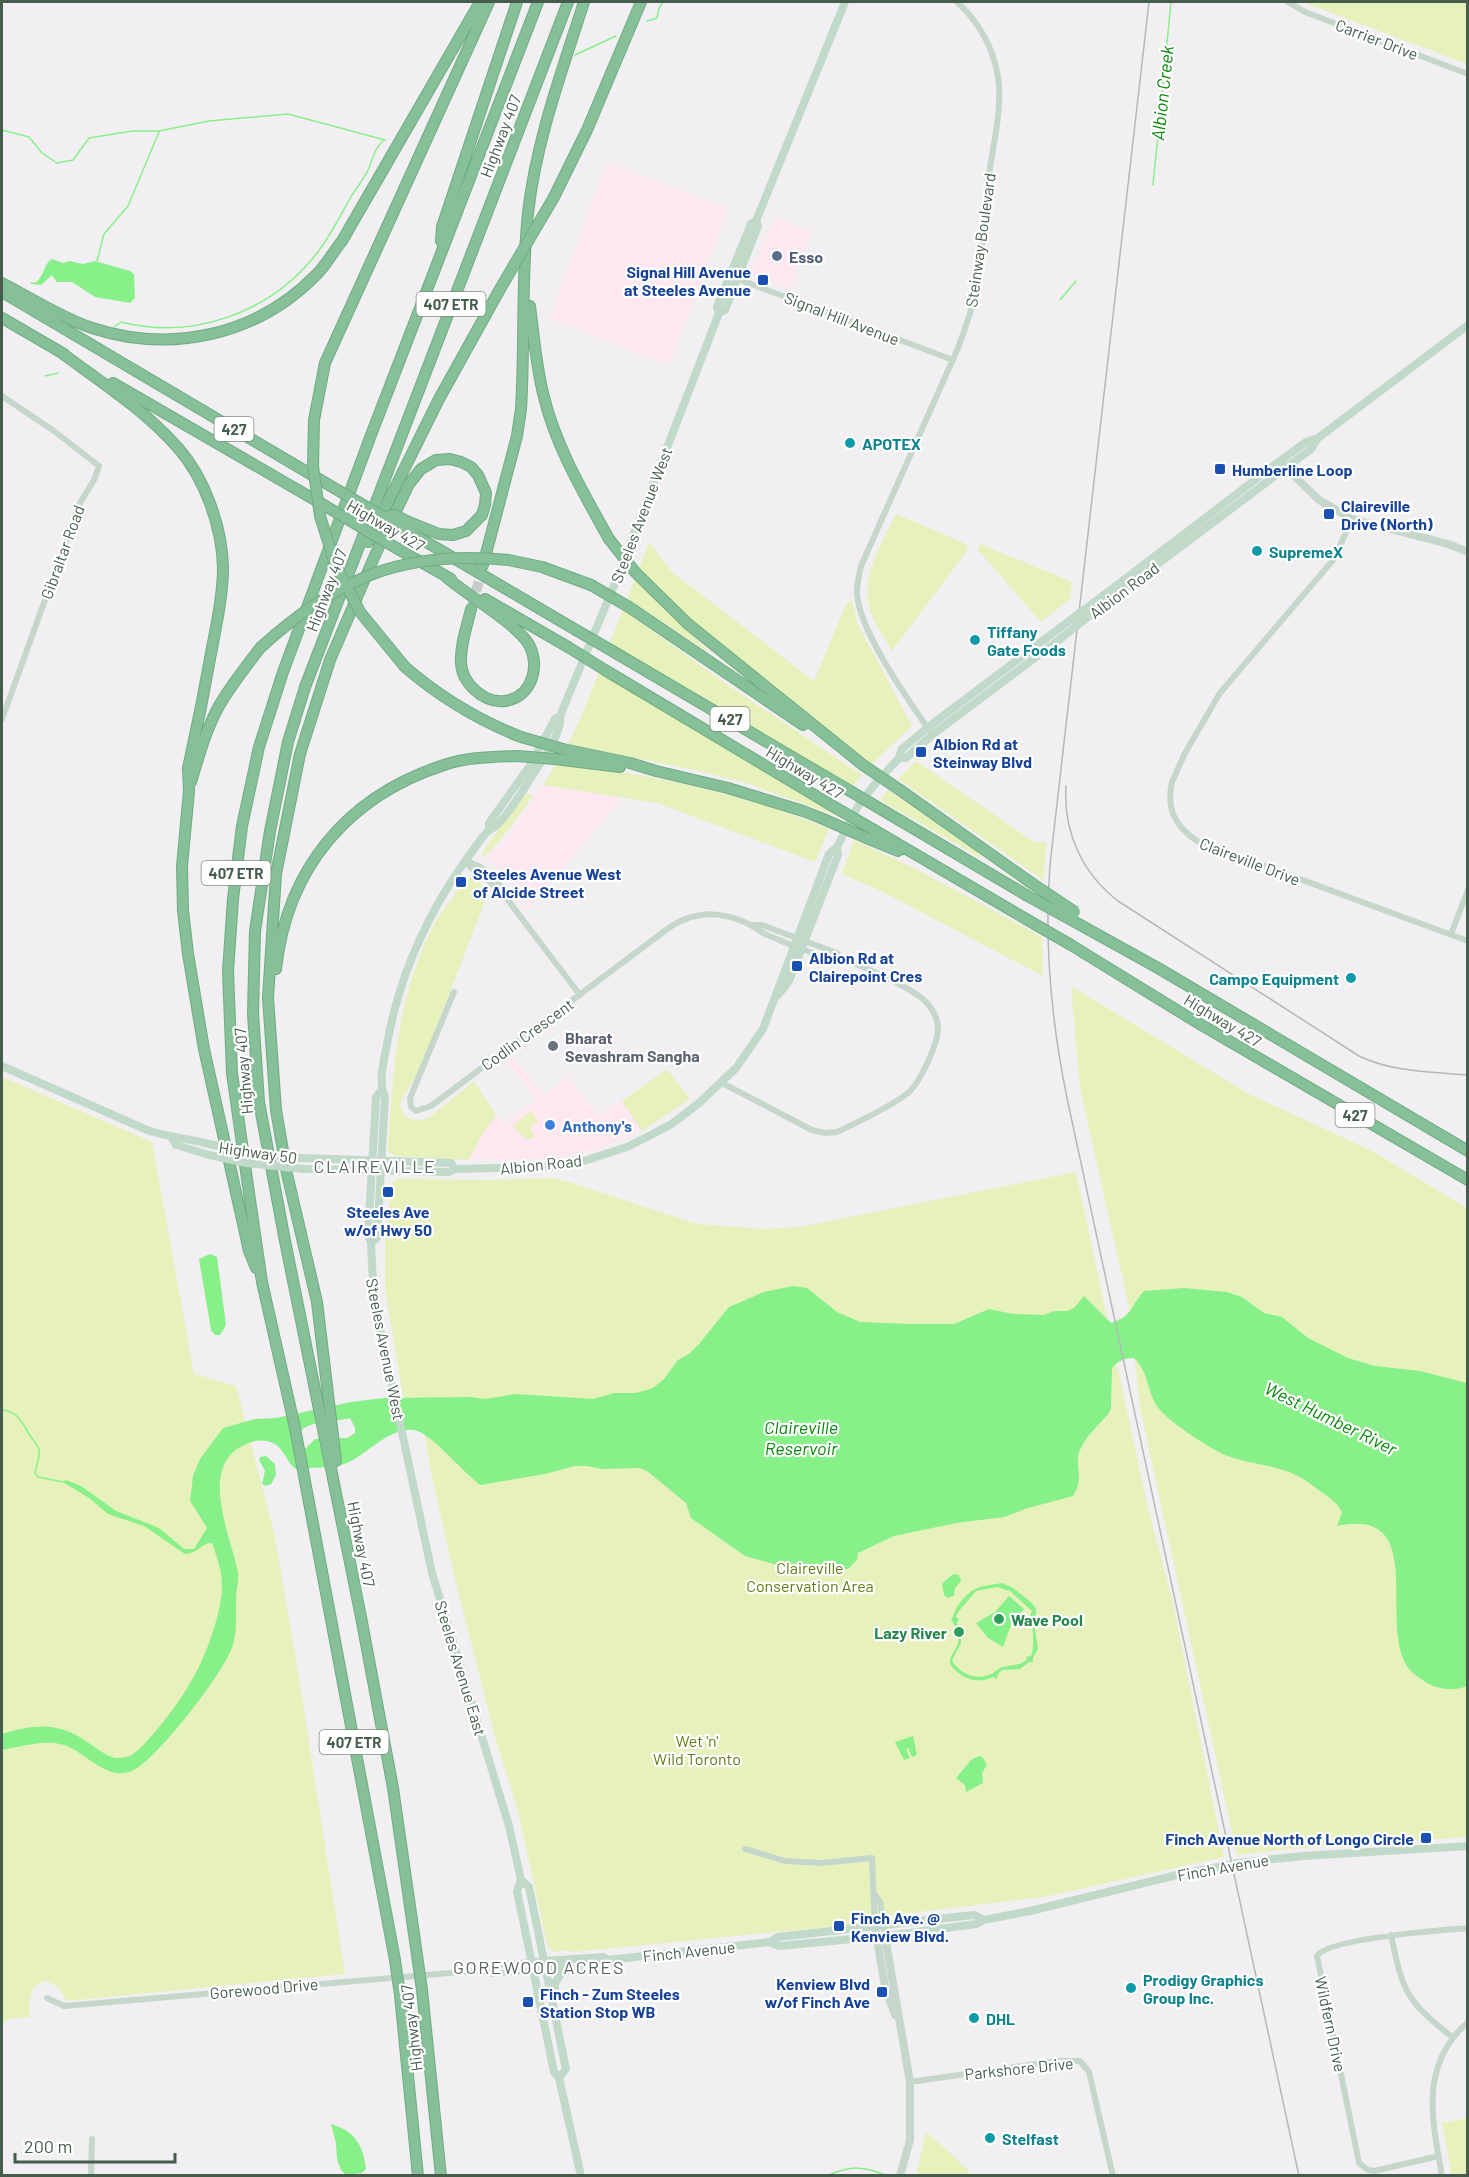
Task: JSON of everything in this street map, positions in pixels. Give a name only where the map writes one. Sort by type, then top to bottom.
[{"type":"highway","points":[[2,283],[92,328],[158,339],[204,336],[236,328],[267,314],[318,273],[342,241],[480,2]]},
{"type":"highway","points":[[489,2],[325,363],[314,420],[314,466],[320,516],[335,564],[360,612],[405,668],[450,702],[493,726],[563,749],[728,788],[872,835]]},
{"type":"highway","points":[[440,254],[442,227],[517,2]]},
{"type":"highway","name":"Highway 407","points":[[418,2175],[395,1960],[289,1404],[262,1282],[232,1074],[228,971],[233,899],[242,826],[259,747],[283,672],[537,2]]},
{"type":"highway","name":"Highway 407","points":[[441,2175],[422,1990],[393,1788],[335,1482],[337,1456],[322,1398],[259,1102],[253,1014],[255,931],[270,831],[288,742],[304,687],[568,2]]},
{"type":"highway","points":[[483,565],[517,436],[521,409],[528,214],[534,171],[551,107],[584,2]]},
{"type":"highway","points":[[335,606],[439,399],[554,197],[587,130],[641,2]]},
{"type":"highway","points":[[525,279],[544,399],[564,452],[609,539],[636,573],[688,624],[863,765]]},
{"type":"highway","name":"Highway 427","points":[[2,292],[384,518],[395,515],[408,526],[576,630],[1026,895],[1075,917],[1096,933],[1467,1151]]},
{"type":"highway","name":"Highway 427","points":[[2,318],[568,647],[831,804],[872,835],[930,864],[1071,945],[1193,1020],[1467,1180]]},
{"type":"highway","points":[[59,351],[139,409],[180,451],[195,474],[210,505],[218,536],[223,566],[219,612],[188,768],[189,790],[182,866],[183,910],[204,1049],[246,1240],[262,1282]]},
{"type":"highway","points":[[322,1398],[317,1302],[287,1174],[276,1110],[268,998],[276,874],[300,754],[330,660],[376,552],[409,484],[421,469],[436,460],[461,462],[471,467],[478,475],[486,493],[485,505],[482,515],[466,531],[453,535],[439,534],[408,526]]},
{"type":"highway","points":[[189,790],[203,741],[218,708],[238,676],[260,648],[307,608],[360,579],[389,569],[428,560],[479,558],[509,560],[542,567],[591,585],[628,607],[900,790],[1030,882],[1075,917]]},
{"type":"highway","points":[[446,577],[511,626],[527,642],[535,656],[530,685],[520,694],[506,701],[488,699],[476,692],[465,679],[461,665],[461,647],[471,609]]},
{"type":"highway","points":[[269,1014],[287,915],[304,875],[325,842],[375,796],[410,778],[446,764],[485,757],[517,756],[555,759],[656,771]]},
{"type":"main road","name":"Steeles Avenue West","points":[[407,1456],[374,1291],[371,1242],[368,1236],[384,1098],[381,1091],[383,1066],[390,1029],[410,963],[434,909],[465,861],[489,830],[489,823],[529,767],[555,719],[560,716],[719,314],[725,310],[734,277],[758,226],[756,221],[845,2]]},
{"type":"main road","name":"Albion Road","points":[[930,732],[1060,639],[1283,465],[1306,442],[1318,438],[1467,325]]},
{"type":"main road","name":"Albion Road","points":[[376,1171],[449,1172],[455,1168],[565,1165],[634,1144],[673,1123],[722,1083],[763,1029],[774,1000],[789,981],[798,944],[828,854],[837,846],[849,821],[868,793],[899,758],[906,758],[930,732],[1061,627],[1283,465]]},
{"type":"main road","name":"Highway 50","points":[[2,1066],[147,1130],[172,1138],[179,1136],[248,1153],[376,1161]]},
{"type":"main road","name":"Highway 50","points":[[172,1138],[176,1145],[208,1155],[256,1164],[304,1169],[376,1171]]},
{"type":"main road","name":"Albion Road","points":[[376,1161],[451,1162],[455,1168]]},
{"type":"main road","name":"Steeles Avenue East","points":[[407,1456],[432,1573],[509,1826],[521,1880],[517,1891],[532,1966],[554,2072],[559,2078],[581,2175]]},
{"type":"main road","name":"Finch Avenue","points":[[770,1942],[779,1946],[976,1924],[984,1920],[1167,1877],[1238,1863],[1303,1856],[1467,1846]]},
{"type":"main road","name":"Steeles Avenue East","points":[[521,1880],[529,1887],[566,2069],[559,2078]]},
{"type":"main road","name":"Finch Avenue","points":[[532,1966],[605,1961],[770,1942],[778,1937],[974,1915],[984,1920]]},
{"type":"main road","points":[[555,2014],[558,2006],[554,1986],[560,1975],[566,1970],[605,1961]]},
{"type":"street","name":"Steinway Boulevard","points":[[930,732],[868,632],[859,606],[857,586],[861,566],[953,360],[970,316],[978,280],[999,94],[998,79],[988,43],[968,11],[957,2]]},
{"type":"street","name":"Carrier Drive","points":[[1288,2],[1305,12],[1467,74]]},
{"type":"street","name":"Signal Hill Avenue","points":[[734,277],[953,360]]},
{"type":"street","name":"Gibraltar Road","points":[[2,396],[54,431],[99,466],[94,480],[80,503],[2,719]]},
{"type":"street","points":[[1283,465],[1319,500],[1352,519],[1448,544],[1467,552]]},
{"type":"street","name":"Claireville Drive","points":[[1352,519],[1334,559],[1220,693],[1210,708],[1172,782],[1171,809],[1185,832],[1197,841],[1467,941]]},
{"type":"street","points":[[465,861],[477,864],[494,878],[503,889],[507,899],[580,995]]},
{"type":"street","points":[[1451,934],[1467,890]]},
{"type":"street","name":"Codlin Crescent","points":[[454,992],[410,1098],[411,1107],[416,1111],[431,1106],[670,927],[686,918],[702,914],[717,914],[752,925],[762,925],[835,961],[841,958],[874,972],[926,1002],[938,1024],[937,1035],[922,1076],[913,1089],[843,1129],[825,1133],[812,1130],[722,1083]]},
{"type":"street","points":[[745,1849],[785,1861],[797,1862],[821,1863],[872,1858],[875,1895],[880,1902],[879,1926],[885,1988],[900,2031],[910,2082],[910,2140],[900,2175]]},
{"type":"street","name":"Wildfern Drive","points":[[1439,2156],[1374,2170],[1368,2170],[1359,2163],[1317,1956],[1326,1948],[1391,1935],[1467,1928]]},
{"type":"street","points":[[1391,1935],[1405,1990],[1421,2012],[1452,2037]]},
{"type":"street","name":"Gorewood Drive","points":[[47,1998],[64,2006],[483,1970],[491,1965],[532,1966]]},
{"type":"street","points":[[1442,2175],[1432,2116],[1434,2080],[1438,2065],[1452,2037],[1467,2022]]},
{"type":"street","name":"Parkshore Drive","points":[[910,2082],[1057,2061],[1080,2061],[1089,2072],[1113,2175]]},
{"type":"street","points":[[91,2175],[92,2139]]},
{"type":"shaded area","points":[[607,163],[728,208],[670,363],[658,361],[550,318]]},
{"type":"shaded area","points":[[776,217],[811,232],[790,289],[750,274]]},
{"type":"shaded area","points":[[541,785],[621,798],[529,909],[501,870],[485,858],[500,846],[530,805]]},
{"type":"shaded area","points":[[510,1053],[543,1095],[568,1077],[598,1116],[622,1101],[642,1131],[601,1148],[557,1158],[513,1161],[469,1160],[480,1138],[496,1115],[504,1124],[537,1100],[504,1058]]},
{"type":"green space","points":[[1303,2],[1467,2],[1467,64],[1305,3]]},
{"type":"green space","points":[[896,514],[966,544],[967,551],[892,651],[870,610],[868,585],[874,560]]},
{"type":"green space","points":[[649,542],[672,572],[814,681],[847,602],[852,601],[857,623],[912,726],[871,765],[690,620],[639,569]]},
{"type":"green space","points":[[980,544],[1072,582],[1070,599],[1041,622],[978,550]]},
{"type":"green space","points":[[635,579],[712,655],[627,599]]},
{"type":"green space","points":[[623,610],[729,686],[862,775],[852,788],[609,644]]},
{"type":"green space","points":[[599,671],[839,812],[837,816],[746,783],[568,744],[584,711]]},
{"type":"green space","points":[[916,761],[1034,842],[1047,843],[1043,880],[898,779]]},
{"type":"green space","points":[[556,763],[661,779],[729,795],[829,829],[815,862],[657,803],[543,785]]},
{"type":"green space","points":[[888,790],[981,856],[979,857],[880,800]]},
{"type":"green space","points":[[533,795],[516,820],[483,858],[483,851],[523,796]]},
{"type":"green space","points":[[854,840],[916,869],[1042,937],[1043,976],[881,891],[842,874]]},
{"type":"green space","points":[[471,877],[489,891],[419,1072],[401,1099],[401,1109],[407,1118],[422,1120],[430,1117],[474,1081],[496,1115],[480,1138],[469,1160],[394,1156],[388,1151],[395,1063],[404,1007],[422,951],[435,923],[467,878]]},
{"type":"green space","points":[[1071,986],[1249,1094],[1372,1151],[1467,1208],[1467,1837],[1237,1855],[1140,1408],[1130,1312],[1080,1088]]},
{"type":"green space","points":[[667,1069],[690,1099],[642,1131],[622,1101]]},
{"type":"green space","points":[[2,1077],[152,1142],[194,1374],[236,1386],[274,1532],[345,1974],[66,2001],[58,1988],[44,1981],[32,1991],[30,2017],[9,2019],[2,2024]]},
{"type":"green space","points":[[531,1111],[538,1121],[530,1128],[535,1136],[531,1139],[524,1138],[513,1125]]},
{"type":"green space","name":"Claireville Conservation Area","points":[[1076,1172],[1147,1504],[1173,1603],[1224,1857],[1044,1897],[868,1918],[859,1924],[553,1952],[547,1944],[518,1811],[495,1737],[455,1579],[430,1468],[419,1398],[403,1397],[385,1287],[385,1239],[392,1182],[397,1179],[551,1178],[697,1224],[764,1229],[799,1227]]},
{"type":"green space","points":[[1467,2118],[1467,2175],[1452,2175],[1442,2123]]},
{"type":"green space","points":[[926,2132],[954,2156],[972,2175],[916,2175]]},
{"type":"water","points":[[52,259],[63,263],[70,261],[83,264],[95,261],[130,271],[134,274],[135,298],[130,303],[95,297],[72,282],[57,282],[52,275],[41,285],[31,284],[41,277]]},
{"type":"water","points":[[210,1254],[217,1257],[226,1325],[220,1335],[215,1335],[211,1330],[199,1259]]},
{"type":"water","name":"Claireville Reservoir","points":[[793,1286],[807,1288],[837,1312],[860,1322],[954,1324],[989,1309],[1013,1314],[1043,1315],[1055,1311],[1067,1311],[1074,1308],[1084,1296],[1111,1323],[1127,1314],[1144,1291],[1184,1288],[1227,1292],[1242,1297],[1264,1313],[1282,1317],[1308,1338],[1348,1358],[1375,1366],[1420,1371],[1467,1383],[1468,1686],[1452,1689],[1437,1687],[1427,1683],[1409,1669],[1400,1649],[1396,1574],[1392,1551],[1383,1534],[1366,1525],[1337,1526],[1342,1512],[1340,1509],[1331,1499],[1303,1479],[1278,1468],[1225,1455],[1187,1432],[1159,1409],[1152,1397],[1142,1368],[1134,1358],[1130,1358],[1122,1360],[1112,1368],[1111,1408],[1079,1452],[1079,1481],[1073,1496],[1004,1517],[956,1523],[894,1536],[858,1553],[857,1560],[848,1569],[795,1570],[745,1556],[691,1518],[686,1503],[647,1471],[640,1468],[602,1469],[575,1466],[545,1474],[480,1485],[425,1435],[415,1430],[405,1430],[384,1438],[347,1463],[322,1468],[296,1469],[277,1445],[261,1440],[249,1443],[229,1457],[222,1471],[220,1487],[221,1505],[238,1573],[234,1641],[207,1690],[175,1731],[145,1762],[134,1770],[124,1773],[114,1773],[105,1769],[60,1744],[39,1743],[2,1750],[2,1734],[23,1728],[44,1726],[74,1734],[112,1757],[130,1756],[151,1736],[186,1690],[202,1660],[217,1616],[222,1580],[212,1543],[185,1554],[144,1526],[108,1514],[89,1498],[63,1482],[66,1480],[81,1486],[116,1511],[159,1528],[184,1549],[194,1549],[207,1528],[190,1501],[193,1476],[200,1459],[223,1428],[255,1419],[276,1418],[351,1402],[383,1398],[470,1397],[485,1399],[516,1394],[593,1399],[614,1393],[636,1393],[653,1388],[664,1379],[678,1360],[689,1354],[699,1344],[729,1307],[764,1292]],"holes":[[[350,1418],[355,1433],[347,1438],[315,1439],[306,1448],[297,1451],[297,1438],[301,1431],[313,1424]]]},
{"type":"water","points":[[266,1456],[275,1464],[276,1475],[271,1484],[266,1486],[262,1484],[265,1471],[259,1460],[260,1457]]},
{"type":"water","points":[[953,1574],[959,1575],[961,1581],[955,1588],[954,1596],[948,1598],[944,1595],[942,1584]]},
{"type":"water","name":"Lazy River","points":[[1002,1583],[1013,1588],[1036,1609],[1035,1630],[1038,1649],[1033,1662],[1029,1662],[1020,1669],[1002,1670],[997,1679],[993,1677],[981,1680],[969,1679],[950,1664],[958,1639],[951,1619],[957,1607],[972,1591]],"holes":[[[997,1587],[1010,1591],[1032,1611],[1030,1616],[1033,1630],[1031,1656],[1026,1657],[1027,1660],[1021,1663],[1001,1668],[985,1676],[964,1673],[952,1661],[961,1641],[957,1623],[959,1619],[956,1617],[958,1612],[976,1591]]]},
{"type":"water","name":"Wave Pool","points":[[1009,1596],[1024,1609],[1011,1625],[1003,1647],[988,1638],[976,1623],[995,1612]]},
{"type":"water","points":[[913,1736],[917,1755],[912,1757],[908,1748],[906,1749],[910,1758],[904,1760],[895,1742]]},
{"type":"water","points":[[979,1756],[987,1765],[982,1773],[983,1783],[966,1792],[965,1785],[956,1778],[971,1760]]},
{"type":"water","points":[[331,2124],[352,2135],[360,2146],[366,2169],[362,2173],[346,2175],[341,2170]]},
{"type":"waterway","points":[[647,21],[657,18],[663,2]]},
{"type":"waterway","name":"Albion Creek","points":[[1153,185],[1171,2]]},
{"type":"waterway","points":[[575,55],[616,36]]},
{"type":"waterway","points":[[2,130],[29,137],[42,153],[57,163],[73,160],[89,138],[132,131],[159,131],[209,121],[288,114],[385,140]]},
{"type":"waterway","points":[[97,261],[104,234],[128,206],[159,132]]},
{"type":"waterway","points":[[114,327],[121,322],[148,327],[201,324],[226,318],[274,294],[314,257],[366,175],[376,149],[384,140]]},
{"type":"waterway","points":[[1060,300],[1076,281]]},
{"type":"waterway","points":[[45,376],[58,373]]},
{"type":"waterway","points":[[2,1410],[17,1416],[38,1447],[39,1456],[35,1473],[38,1477],[63,1482]]},
{"type":"waterway","points":[[827,2176],[843,2170],[858,2168],[888,2176]]},
{"type":"tunnel","points":[[472,606],[483,566]]},
{"type":"railway","points":[[1149,2],[1050,865],[1048,894],[1050,982],[1067,1098],[1299,2176]]},
{"type":"railway","points":[[1066,786],[1068,819],[1077,850],[1094,878],[1118,901],[1359,1056],[1398,1068],[1468,1075]]},
{"type":"place","name":"Esso","points":[[777,256]]},
{"type":"place","name":"Signal Hill Avenue at Steeles Avenue","points":[[763,280]]},
{"type":"place","name":"APOTEX","points":[[850,443]]},
{"type":"place","name":"Humberline Loop","points":[[1220,469]]},
{"type":"place","name":"Claireville Drive (North)","points":[[1329,514]]},
{"type":"place","name":"SupremeX","points":[[1257,551]]},
{"type":"place","name":"Tiffany Gate Foods","points":[[975,640]]},
{"type":"place","name":"Albion Rd at Steinway Blvd","points":[[921,752]]},
{"type":"place","name":"Steeles Avenue West of Alcide Street","points":[[461,882]]},
{"type":"place","name":"Albion Rd at Clairepoint Cres","points":[[797,966]]},
{"type":"place","name":"Campo Equipment","points":[[1351,978]]},
{"type":"place","name":"Bharat Sevashram Sangha","points":[[553,1046]]},
{"type":"place","name":"Anthony's","points":[[550,1125]]},
{"type":"place","name":"Steeles Ave w/of Hwy 50","points":[[388,1192]]},
{"type":"place","name":"Wave Pool","points":[[999,1619]]},
{"type":"place","name":"Lazy River","points":[[959,1632]]},
{"type":"place","name":"Finch Avenue North of Longo Circle","points":[[1426,1838]]},
{"type":"place","name":"Finch Ave. @ Kenview Blvd.","points":[[839,1926]]},
{"type":"place","name":"Prodigy Graphics Group Inc.","points":[[1131,1988]]},
{"type":"place","name":"Kenview Blvd w/of Finch Ave","points":[[882,1992]]},
{"type":"place","name":"Finch - Zum Steeles Station Stop WB","points":[[528,2002]]},
{"type":"place","name":"DHL","points":[[974,2018]]},
{"type":"place","name":"Stelfast","points":[[990,2138]]},
{"type":"district","name":"CLAIREVILLE","points":[[375,1166]]},
{"type":"district","name":"GOREWOOD ACRES","points":[[539,1967]]},
{"type":"water label","name":"West Humber River","points":[[1331,1418]]},
{"type":"park label","name":"Wet 'n' Wild Toronto","points":[[697,1749]]}]
